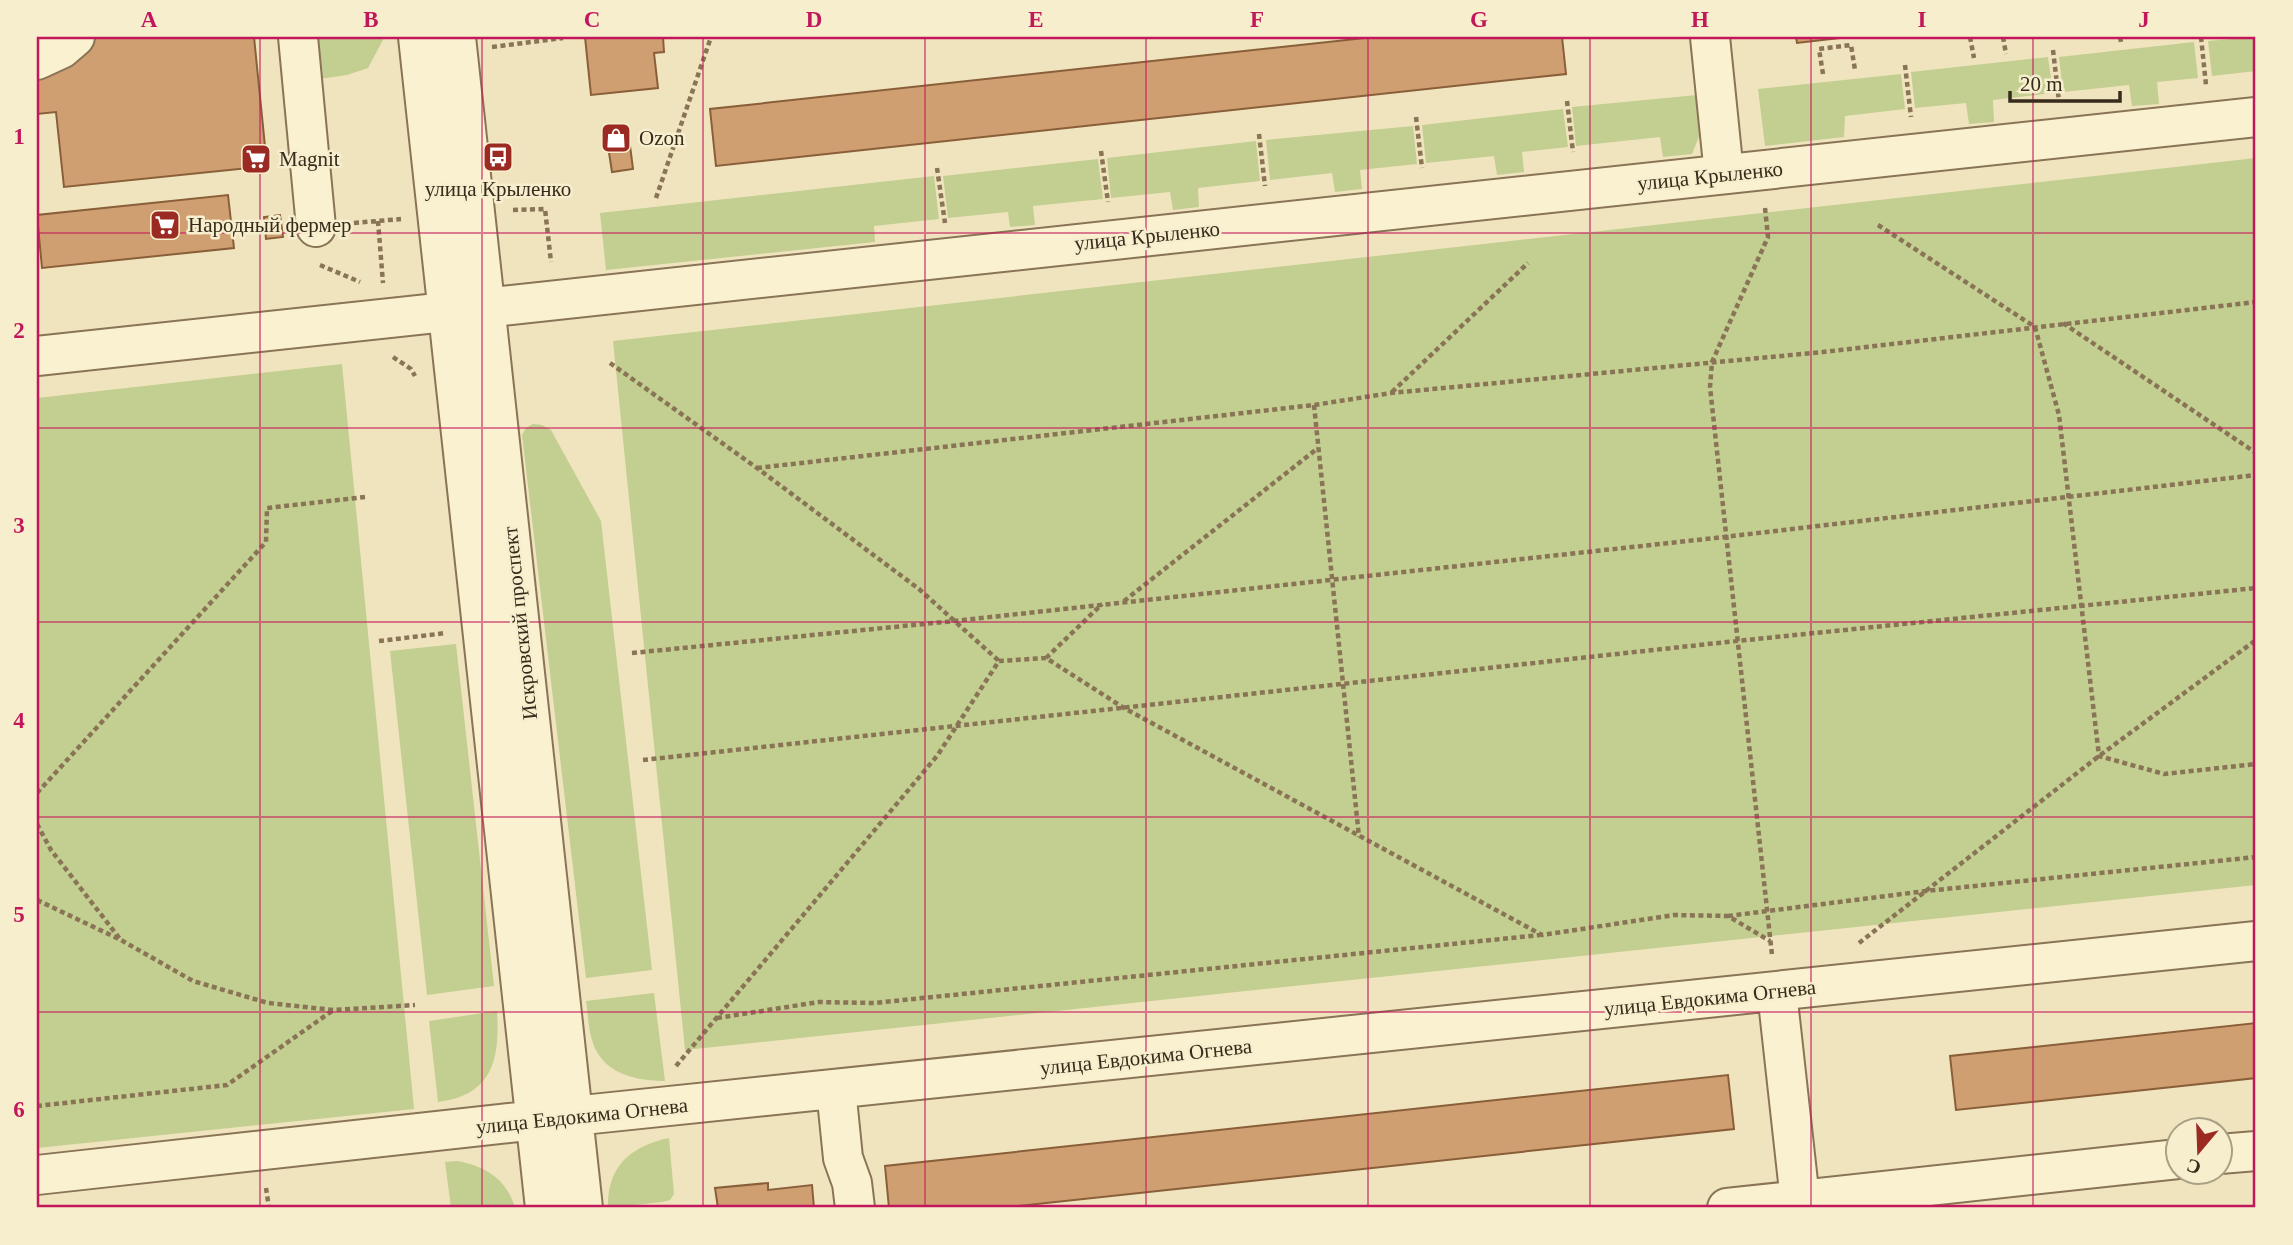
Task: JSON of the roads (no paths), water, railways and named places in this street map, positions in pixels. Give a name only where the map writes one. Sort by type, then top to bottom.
[{"type":"street","points":[[37,60],[61,49],[75,37]]},
{"type":"street","points":[[298,37],[316,227]]},
{"type":"street","name":"Искровский проспект","points":[[418,37],[545,1208]]},
{"type":"street","points":[[1710,37],[1724,174]]},
{"type":"street","name":"Искровский проспект","points":[[474,42],[485,308],[583,1208]]},
{"type":"street","name":"улица Крыленко","points":[[37,356],[2256,117]]},
{"type":"street","name":"улица Евдокима Огнева","points":[[37,1175],[836,1089],[1774,974],[2256,941]]},
{"type":"street","points":[[1774,974],[1800,1200]]},
{"type":"street","points":[[836,1089],[843,1158],[852,1182],[855,1208]]},
{"type":"street","points":[[2234,1153],[2256,1151]]},
{"type":"street","points":[[1727,1208],[1800,1200],[1902,1198],[2164,1161]]},
{"type":"place","name":"Ozon","points":[[616,138]]},
{"type":"place","name":"улица Крыленко","points":[[498,157]]},
{"type":"place","name":"Magnit","points":[[256,159]]},
{"type":"place","name":"Народный фермер","points":[[165,225]]}]
